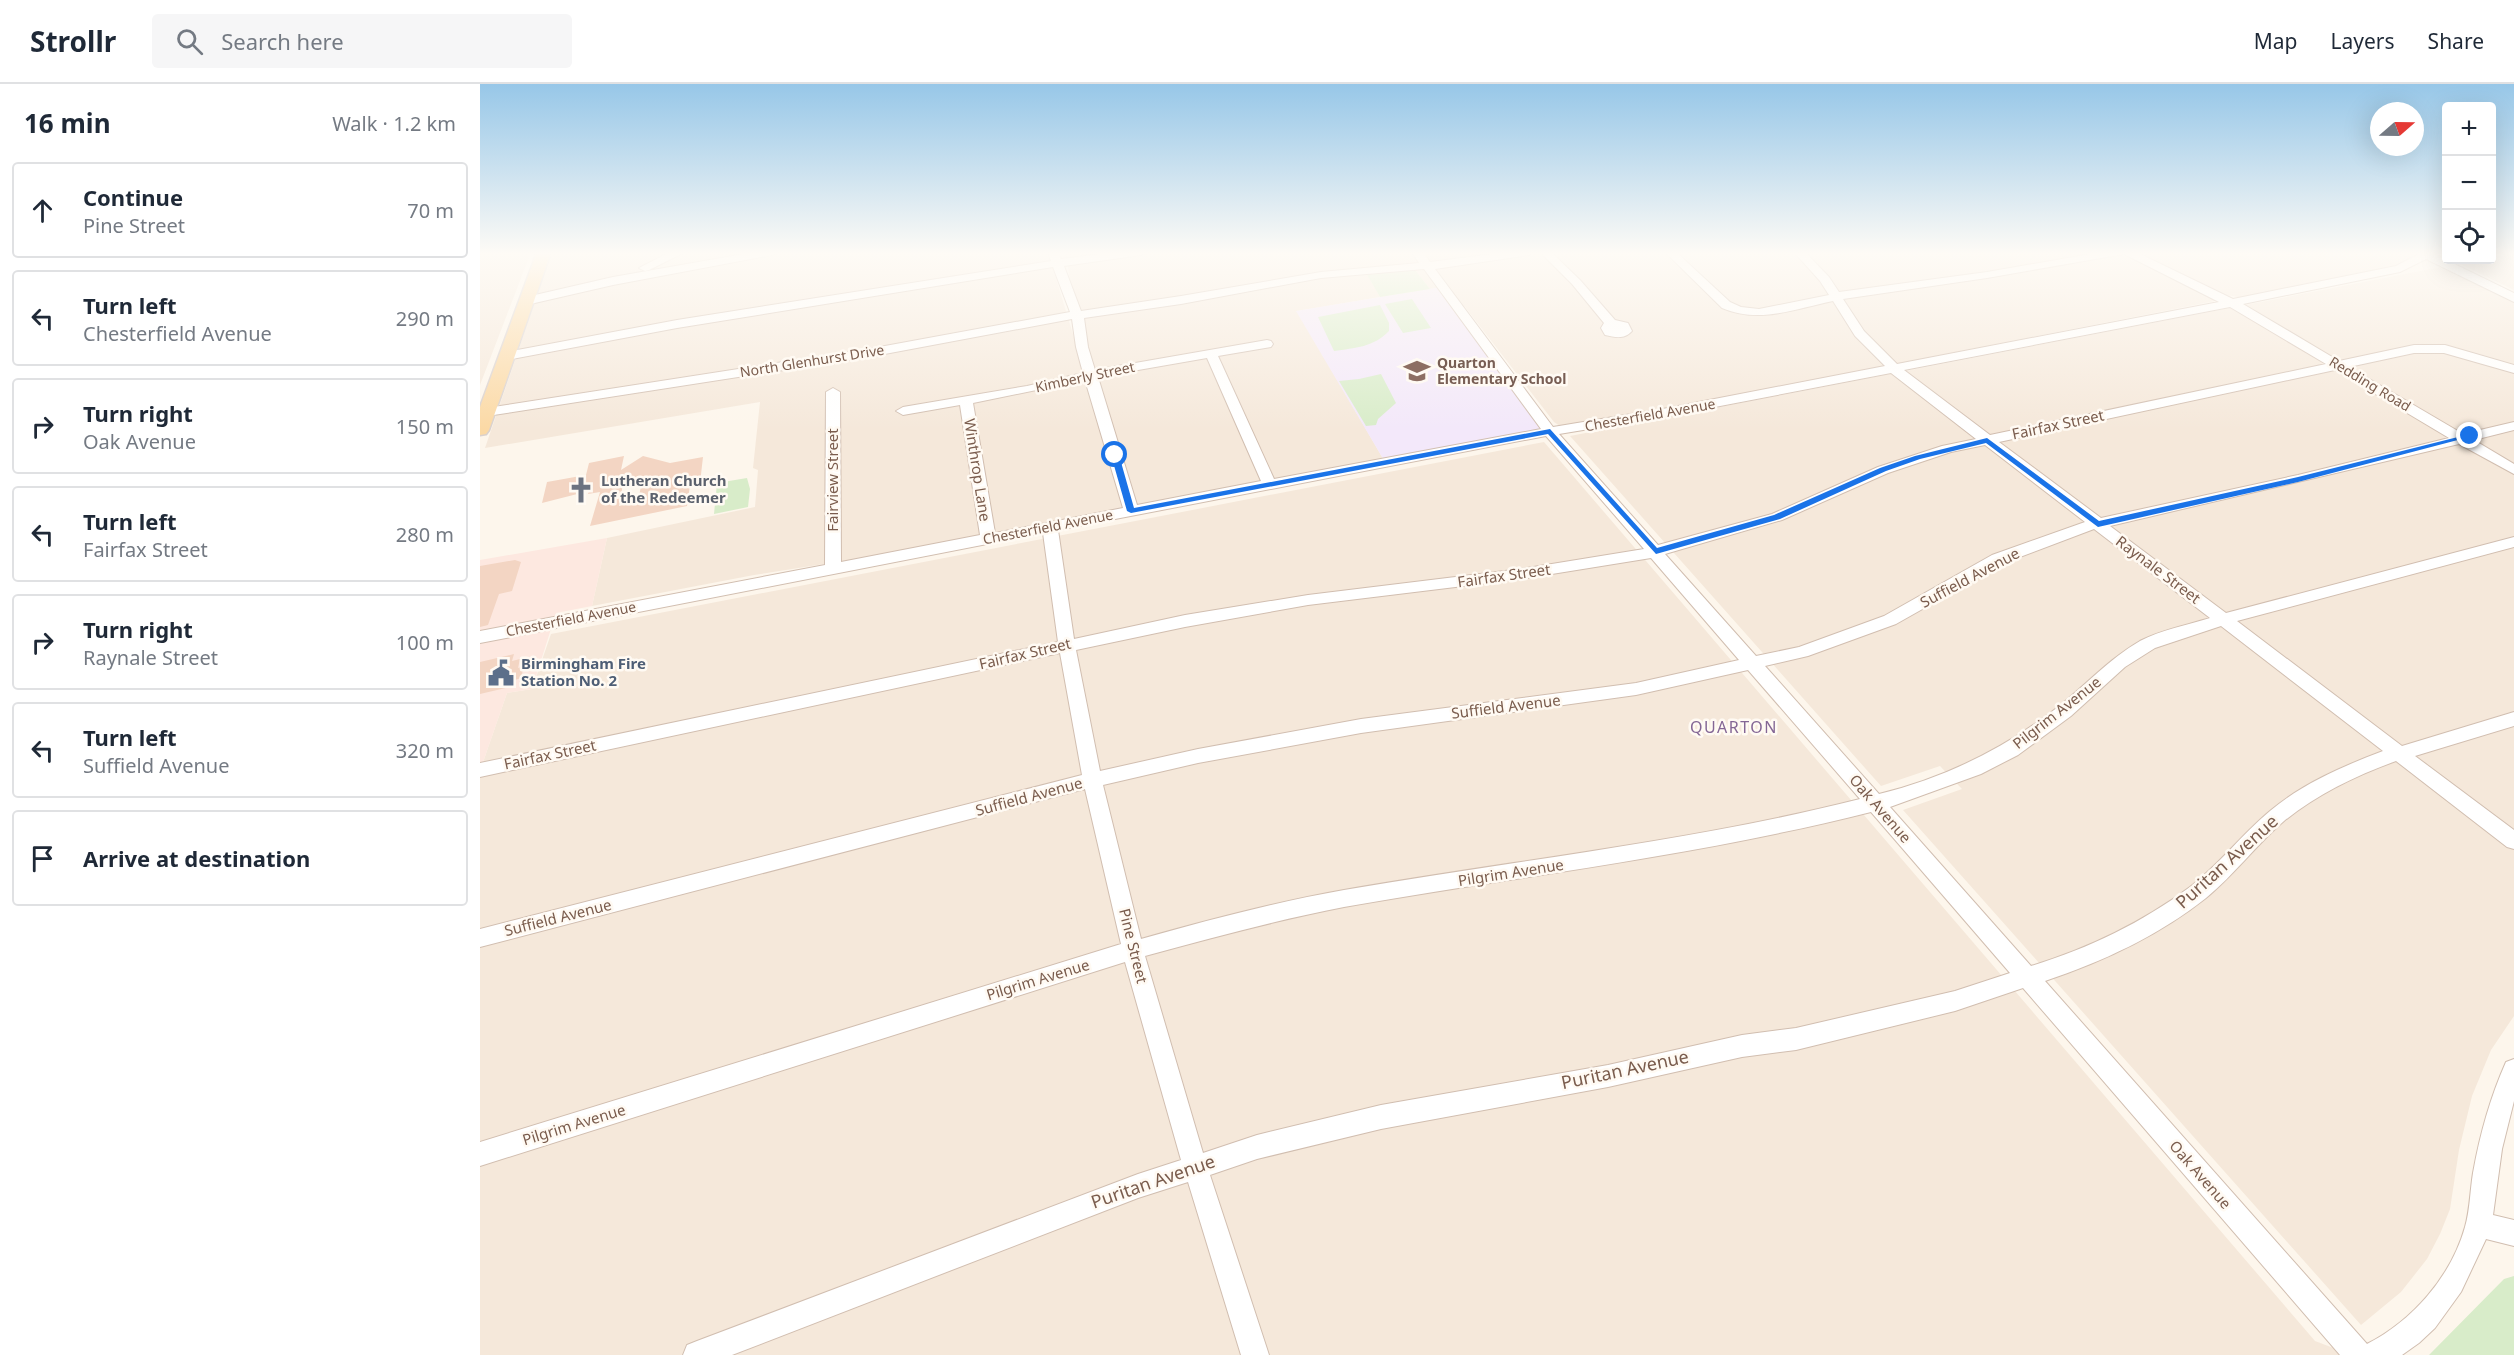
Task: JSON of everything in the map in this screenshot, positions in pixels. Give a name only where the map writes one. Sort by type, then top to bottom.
[{"type":"main road","points":[[480,430],[486,402],[507,356],[522,311]]},
{"type":"street","points":[[507,356],[748,311]]},
{"type":"street","points":[[1075,311],[1082,347],[1131,511]]},
{"type":"street","name":"North Glenhurst Drive","points":[[486,402],[874,352],[1102,311]]},
{"type":"street","name":"Oak Avenue","points":[[1460,311],[1550,432],[2358,1355]]},
{"type":"street","points":[[1601,311],[1611,323]]},
{"type":"street","name":"Raynale Street","points":[[1846,311],[1859,333],[1893,368],[2514,841]]},
{"type":"street","name":"Chesterfield Avenue","points":[[480,637],[1131,511],[1550,432],[1629,420],[2183,311]]},
{"type":"street","name":"Redding Road","points":[[2247,311],[2514,470]]},
{"type":"street","name":"Kimberly Street","points":[[903,411],[1033,388],[1091,374],[1267,344]]},
{"type":"street","name":"Fairfax Street","points":[[480,770],[1067,644],[1287,603],[1521,574],[1656,551],[1777,517],[1883,470],[1917,458],[1987,440],[2414,349],[2434,347],[2514,369]]},
{"type":"street","points":[[1211,354],[1270,485]]},
{"type":"street","name":"Fairview Street","points":[[833,392],[833,568]]},
{"type":"street","name":"Winthrop Lane","points":[[966,400],[988,539]]},
{"type":"street","name":"Suffield Avenue","points":[[480,938],[1093,780],[1276,740],[1636,689],[1754,664],[1812,649],[1890,620],[1998,560],[2030,546],[2098,524],[2298,479],[2514,426]]},
{"type":"street","name":"Pine Street","points":[[1050,527],[1067,644],[1093,780],[1134,950],[1195,1168],[1255,1355]]},
{"type":"street","name":"Pilgrim Avenue","points":[[480,1154],[1198,932],[1342,899],[1653,850],[1819,817],[1875,803],[1974,769],[2011,750],[2046,726],[2119,663],[2139,649],[2169,636],[2514,542]]},
{"type":"street","name":"Puritan Avenue","points":[[697,1355],[1138,1186],[1257,1148],[1382,1117],[1608,1076],[1742,1046],[1796,1039],[1955,1000],[2084,958],[2135,935],[2200,891],[2251,840],[2299,799],[2366,765],[2514,719]]},
{"type":"street","points":[[2374,1355],[2391,1346],[2434,1308],[2466,1257],[2478,1224],[2494,1127],[2514,1070]]},
{"type":"street","points":[[2478,1224],[2514,1233]]},
{"type":"shaded area","points":[[480,311],[508,311],[480,385]]},
{"type":"shaded area","points":[[532,311],[1066,311],[1076,344],[1073,311],[1297,311],[1385,462],[913,550],[754,575],[592,606],[607,538],[755,507],[758,470],[753,468],[760,402],[485,448]]},
{"type":"shaded area","name":"Quarton Elementary School","points":[[1296,311],[1459,311],[1549,430],[1385,462]]},
{"type":"shaded area","points":[[1468,311],[2163,311],[1743,394],[1560,426],[1554,422]]},
{"type":"shaded area","points":[[2213,311],[2514,311],[2514,1016],[2491,1050],[2472,1096],[2459,1150],[2450,1209],[2440,1234],[2427,1259],[2401,1292],[2361,1325],[1903,810],[1962,789],[1940,766],[1881,786],[1570,436]]},
{"type":"shaded area","points":[[1544,442],[2315,1341],[2352,1355],[480,1355],[480,766],[507,693],[532,689],[551,634]]},
{"type":"shaded area","points":[[607,538],[592,606],[556,613],[532,689],[507,693],[480,766],[480,560]]},
{"type":"green space","points":[[1347,311],[1383,311],[1389,323],[1389,331],[1371,344],[1334,351],[1318,317]]},
{"type":"green space","points":[[1390,311],[1420,311],[1431,328],[1403,333]]},
{"type":"green space","points":[[1381,374],[1396,403],[1378,419],[1376,425],[1366,426],[1339,381]]},
{"type":"green space","points":[[747,478],[750,489],[748,507],[714,514],[717,483]]},
{"type":"green space","points":[[2514,1276],[2514,1355],[2429,1355],[2504,1279]]},
{"type":"building","name":"Lutheran Church of the Redeemer","points":[[624,456],[621,470],[643,456],[670,463],[703,457],[700,483],[690,485],[687,506],[590,526],[600,492],[588,494],[589,491],[542,503],[547,482],[586,475],[589,463]],"holes":[[[642,480],[638,502],[619,506],[623,484]]]},
{"type":"building","points":[[515,560],[521,562],[512,591],[499,594],[488,625],[480,627],[480,566]]},
{"type":"building","name":"Birmingham Fire Station No. 2","points":[[514,654],[512,661],[520,659],[518,668],[524,666],[521,678],[515,680],[514,686],[480,694],[480,662]]},
{"type":"place","name":"Quarton Elementary School","points":[[1417,371]]},
{"type":"place","name":"Lutheran Church of the Redeemer","points":[[581,490]]},
{"type":"place","name":"Birmingham Fire Station No. 2","points":[[501,673]]},
{"type":"district","name":"QUARTON","points":[[1734,727]]},
{"type":"route","points":[[1115,455],[1131,511],[1550,432],[1656,551],[1777,517],[1883,470],[1947,449],[1987,440],[2098,524],[2298,479],[2470,436]]}]
